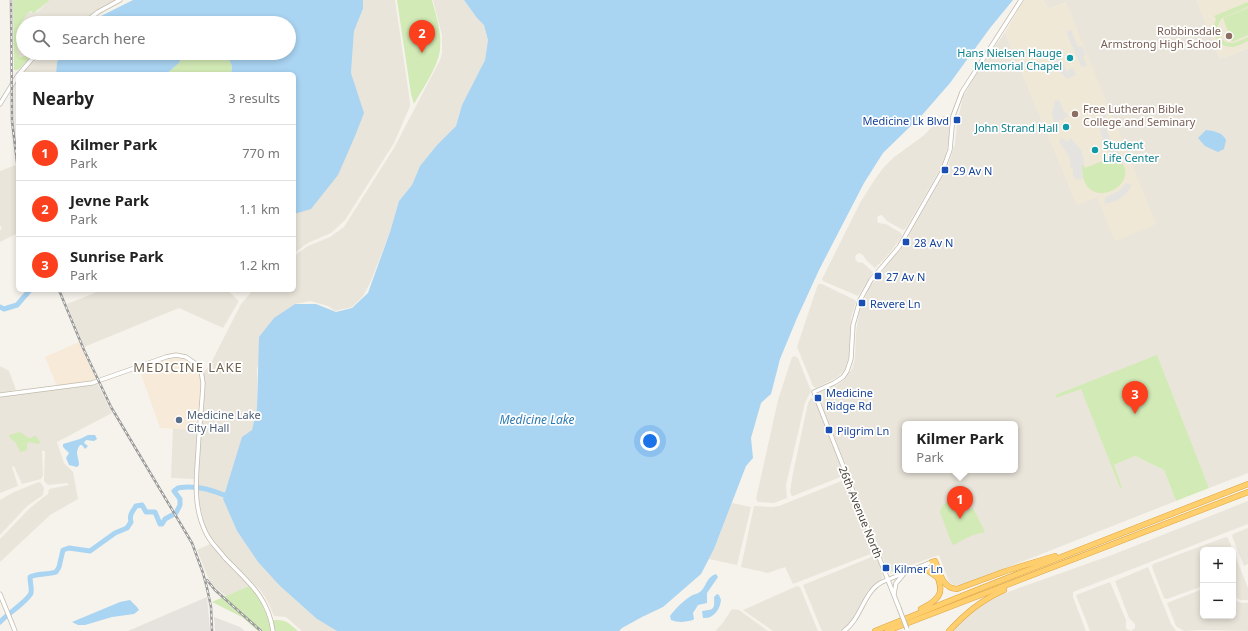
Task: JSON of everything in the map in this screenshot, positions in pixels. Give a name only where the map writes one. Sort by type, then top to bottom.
[{"type":"highway","points":[[875,631],[1248,484]]},
{"type":"highway","points":[[887,631],[1041,573],[1248,492]]},
{"type":"highway","points":[[933,561],[944,583],[957,589],[1006,571],[1061,554],[1073,552]]},
{"type":"highway","points":[[892,624],[935,601],[941,591],[933,561]]},
{"type":"highway","points":[[910,571],[928,570],[936,575],[938,579]]},
{"type":"highway","points":[[949,631],[966,613],[979,603],[1041,573]]},
{"type":"street","points":[[93,16],[120,0]]},
{"type":"street","name":"26th Avenue North","points":[[908,631],[814,392],[834,383],[843,377],[847,371],[851,359],[853,325],[860,300],[871,280],[899,247],[945,166],[950,150],[953,116],[956,106],[966,85],[1021,0]]},
{"type":"street","points":[[21,72],[31,60]]},
{"type":"street","points":[[0,104],[16,78]]},
{"type":"street","points":[[0,395],[87,384],[176,355],[186,357],[196,364],[202,374],[204,383],[195,483],[198,512],[209,539],[258,593],[267,607],[273,631]]},
{"type":"street","points":[[844,631],[858,616],[871,590],[879,584],[933,561]]},
{"type":"street","points":[[894,597],[894,588],[896,583],[910,571]]},
{"type":"street","points":[[0,594],[2,603],[8,613],[15,631]]},
{"type":"shaded area","points":[[50,0],[116,0],[90,16],[25,16],[28,12],[37,12]]},
{"type":"shaded area","points":[[363,0],[395,0],[410,106],[394,143],[345,220],[331,233],[308,243],[296,252],[296,213],[311,208],[363,113],[351,73],[354,31],[363,10]]},
{"type":"shaded area","points":[[433,0],[464,0],[484,25],[488,40],[485,60],[462,105],[456,126],[437,145],[420,166],[412,185],[399,201],[390,232],[371,281],[363,296],[352,307],[335,311],[328,306],[310,301],[295,304],[257,368],[257,408],[252,430],[231,475],[223,499],[237,531],[258,562],[280,586],[317,619],[337,631],[302,631],[286,617],[274,616],[261,591],[224,555],[207,533],[198,498],[197,486],[204,372],[210,365],[241,304],[251,292],[296,292],[296,255],[308,246],[330,237],[344,227],[394,148],[440,60],[442,53],[442,35]]},
{"type":"shaded area","name":"Free Lutheran Bible College and Seminary","points":[[1024,0],[1043,0],[1048,9],[1066,2],[1156,224],[1115,241],[1097,197],[1077,205],[1005,32]]},
{"type":"shaded area","points":[[1043,0],[1197,0],[1220,59],[1248,48],[1248,473],[1209,488],[1157,356],[1055,395],[1056,398],[1081,388],[1120,488],[1122,487],[1114,465],[1135,456],[1164,470],[1176,501],[963,585],[954,585],[949,582],[939,555],[889,573],[818,396],[819,393],[837,385],[845,379],[852,369],[855,359],[856,332],[859,313],[869,288],[904,244],[947,169],[955,144],[957,123],[963,97],[975,75],[1005,32],[1077,204],[1097,197],[1066,2],[1048,9]]},
{"type":"shaded area","name":"Robbinsdale Armstrong High School","points":[[1197,0],[1248,0],[1248,48],[1220,59]]},
{"type":"shaded area","points":[[1071,30],[1078,47],[1082,46],[1086,55],[1083,56],[1087,66],[1081,66],[1066,32]]},
{"type":"shaded area","points":[[1061,57],[1066,71],[1073,68],[1076,75],[1067,79],[1057,69],[1053,60]]},
{"type":"shaded area","points":[[37,60],[59,60],[56,72],[24,72],[30,64]]},
{"type":"shaded area","points":[[1056,100],[1059,100],[1064,112],[1061,113],[1066,112],[1068,117],[1064,118],[1062,121],[1060,119],[1057,126],[1053,120],[1054,118],[1052,117],[1053,106],[1055,106],[1054,103]]},
{"type":"shaded area","points":[[1101,113],[1106,113],[1107,131],[1113,145],[1124,158],[1122,159],[1124,161],[1120,165],[1107,149],[1100,132]]},
{"type":"shaded area","points":[[943,116],[950,119],[949,139],[945,158],[906,228],[903,230],[887,221],[882,215],[878,216],[877,218],[878,223],[886,224],[901,233],[902,236],[894,247],[875,268],[863,255],[859,253],[856,255],[855,258],[857,262],[863,263],[873,272],[858,296],[823,281],[822,279],[860,203],[875,179],[893,158],[923,136]]},
{"type":"shaded area","points":[[1060,137],[1067,142],[1071,138],[1081,150],[1084,160],[1084,165],[1082,166],[1083,179],[1076,179],[1073,176],[1073,168],[1071,169],[1069,156],[1060,143]]},
{"type":"shaded area","points":[[16,165],[16,234],[0,242],[0,230],[2,229],[0,225],[0,171]]},
{"type":"shaded area","points":[[1126,183],[1132,185],[1127,193],[1118,200],[1106,204],[1104,202],[1106,197],[1119,191]]},
{"type":"shaded area","points":[[818,284],[822,284],[855,300],[856,302],[851,318],[849,356],[845,369],[838,377],[816,388],[813,386],[797,347]]},
{"type":"shaded area","points":[[97,292],[229,292],[239,301],[223,328],[179,308],[84,347],[67,304]]},
{"type":"shaded area","points":[[79,342],[96,380],[87,383],[57,386],[45,357]]},
{"type":"shaded area","points":[[794,356],[798,358],[811,391],[805,403],[786,485],[787,498],[774,503],[758,502],[756,499],[778,400],[792,357]]},
{"type":"shaded area","points":[[176,358],[191,361],[196,365],[200,372],[201,382],[197,430],[160,428],[139,368]]},
{"type":"shaded area","points":[[0,366],[9,371],[16,390],[0,393]]},
{"type":"shaded area","points":[[97,383],[112,413],[57,442],[64,463],[73,472],[78,499],[50,515],[0,562],[0,539],[30,508],[48,494],[49,489],[69,485],[67,483],[48,485],[44,481],[45,451],[42,451],[43,475],[41,479],[22,484],[14,466],[12,467],[18,486],[0,493],[0,397]]},
{"type":"shaded area","points":[[811,398],[815,399],[844,474],[843,476],[793,496],[791,495],[790,491],[793,473],[808,403]]},
{"type":"shaded area","points":[[173,428],[197,430],[194,479],[171,478]]},
{"type":"shaded area","points":[[846,480],[874,550],[873,553],[793,584],[785,567],[768,573],[741,567],[754,506],[779,506]]},
{"type":"shaded area","points":[[39,482],[44,488],[43,495],[27,506],[0,535],[0,500],[14,492]]},
{"type":"shaded area","points":[[1248,501],[1248,524],[1073,592],[1073,597],[1086,631],[952,631],[972,612],[991,598],[1112,555]]},
{"type":"shaded area","points":[[732,503],[751,507],[737,565],[709,559]]},
{"type":"shaded area","points":[[1248,528],[1248,564],[1244,566],[1232,536],[1233,534]]},
{"type":"shaded area","points":[[1226,537],[1228,538],[1232,547],[1200,547],[1200,587],[1167,599],[1164,598],[1152,567],[1153,564]]},
{"type":"shaded area","points":[[210,544],[233,567],[249,586],[226,596],[211,583],[197,550]]},
{"type":"shaded area","points":[[874,556],[877,557],[883,577],[882,579],[867,592],[854,618],[841,631],[822,631],[803,585]]},
{"type":"shaded area","points":[[1236,558],[1248,588],[1248,600],[1241,600],[1236,598]]},
{"type":"shaded area","points":[[1148,567],[1171,624],[1176,631],[1131,631],[1135,628],[1135,624],[1129,618],[1115,581]]},
{"type":"shaded area","points":[[1110,582],[1126,620],[1126,629],[1131,631],[1090,631],[1076,595]]},
{"type":"shaded area","points":[[797,586],[800,587],[818,631],[773,631],[743,610]]},
{"type":"shaded area","points":[[1200,590],[1200,619],[1236,619],[1236,601],[1248,603],[1248,631],[1184,631],[1176,626],[1167,603]]},
{"type":"shaded area","points":[[207,597],[210,631],[128,631]]},
{"type":"shaded area","points":[[732,609],[739,610],[768,631],[716,631]]},
{"type":"shaded area","points":[[214,617],[240,627],[245,631],[215,631]]},
{"type":"green space","points":[[13,0],[50,0],[34,13],[31,11],[26,16],[16,16],[16,60],[28,60],[18,70],[14,70]]},
{"type":"green space","points":[[397,0],[432,0],[439,30],[440,49],[437,62],[414,104],[411,94]]},
{"type":"green space","points":[[1248,2],[1248,7],[1222,18],[1218,26],[1218,30],[1221,38],[1228,43],[1235,43],[1248,37],[1248,41],[1233,47],[1223,45],[1219,42],[1215,34],[1214,29],[1216,19],[1214,16]]},
{"type":"green space","points":[[1248,8],[1248,35],[1232,42],[1223,18]]},
{"type":"green space","points":[[180,60],[229,60],[232,66],[231,72],[168,72]]},
{"type":"green space","points":[[1112,157],[1120,164],[1122,163],[1125,172],[1123,180],[1117,187],[1109,192],[1099,193],[1091,190],[1084,181],[1082,166],[1084,165],[1085,168]]},
{"type":"green space","points":[[1157,355],[1209,488],[1176,501],[1164,470],[1135,456],[1114,465],[1122,487],[1120,488],[1081,389],[1056,398],[1055,395]]},
{"type":"green space","points":[[20,432],[29,438],[36,436],[40,442],[39,444],[29,442],[27,444],[27,450],[20,452],[16,443],[9,437],[9,435]]},
{"type":"green space","points":[[953,497],[963,513],[973,508],[985,532],[976,534],[954,545],[952,544],[940,512],[942,506]]},
{"type":"green space","points":[[249,586],[261,601],[269,621],[285,621],[298,631],[258,631],[242,617],[212,602]]},
{"type":"water","points":[[133,0],[363,0],[363,9],[354,31],[351,73],[364,113],[338,175],[311,209],[296,213],[296,72],[231,72],[232,66],[229,60],[296,60],[296,16],[101,16]]},
{"type":"water","name":"Medicine Lake","points":[[464,0],[1013,0],[990,28],[950,83],[923,114],[883,153],[864,183],[819,270],[797,318],[780,359],[771,394],[761,403],[751,438],[753,458],[746,466],[714,549],[701,574],[663,607],[642,617],[619,631],[337,631],[317,619],[280,586],[258,562],[237,531],[223,499],[242,437],[252,430],[257,408],[259,337],[274,318],[295,304],[316,304],[336,312],[352,308],[368,293],[390,232],[399,201],[412,185],[420,166],[437,145],[456,126],[462,105],[485,60],[488,40],[484,25]]},
{"type":"water","points":[[59,60],[180,60],[168,72],[56,72]]},
{"type":"water","points":[[1206,130],[1218,132],[1224,137],[1226,140],[1224,149],[1218,152],[1205,146],[1198,138]]},
{"type":"water","points":[[88,435],[95,435],[97,439],[94,441],[86,440],[84,443],[88,446],[85,449],[82,445],[80,445],[77,453],[79,465],[77,467],[69,465],[66,458],[69,453],[63,447],[63,444]]},
{"type":"water","points":[[716,574],[718,577],[707,593],[707,603],[698,605],[693,613],[694,619],[682,622],[671,620],[670,616],[677,608],[692,595],[701,591],[709,579]]},
{"type":"water","points":[[717,594],[721,600],[718,610],[710,617],[703,618],[702,611],[709,610],[714,607],[714,597]]},
{"type":"water","points":[[130,600],[139,610],[134,614],[112,617],[85,625],[78,625],[72,622],[120,602]]},
{"type":"waterway","points":[[0,307],[4,309],[17,305],[28,292]]},
{"type":"waterway","points":[[0,622],[29,596],[31,593],[30,577],[56,572],[59,567],[63,550],[69,548],[90,551],[115,533],[127,528],[131,522],[131,514],[136,506],[142,505],[146,512],[155,512],[160,524],[162,524],[165,519],[176,513],[180,505],[180,499],[174,491],[178,488],[195,487],[207,489],[224,495],[230,494]]},
{"type":"railway","points":[[11,0],[12,121],[16,154]]},
{"type":"railway","points":[[60,292],[84,350],[111,407],[192,543],[207,588],[211,607],[212,631]]},
{"type":"railway","points":[[207,580],[215,590],[261,631]]},
{"type":"place","name":"Robbinsdale Armstrong High School","points":[[1229,36]]},
{"type":"place","name":"Jevne Park","points":[[422,53]]},
{"type":"place","name":"Hans Nielsen Hauge Memorial Chapel","points":[[1070,58]]},
{"type":"place","name":"Free Lutheran Bible College and Seminary","points":[[1075,114]]},
{"type":"place","name":"Medicine Lk Blvd","points":[[957,120]]},
{"type":"place","name":"John Strand Hall","points":[[1066,127]]},
{"type":"place","name":"Student Life Center","points":[[1095,150]]},
{"type":"place","name":"29 Av N","points":[[945,170]]},
{"type":"place","name":"28 Av N","points":[[906,242]]},
{"type":"place","name":"27 Av N","points":[[878,276]]},
{"type":"place","name":"Revere Ln","points":[[862,303]]},
{"type":"place","name":"Medicine Ridge Rd","points":[[818,398]]},
{"type":"place","name":"Sunrise Park","points":[[1135,414]]},
{"type":"place","name":"Medicine Lake City Hall","points":[[179,420]]},
{"type":"place","name":"Pilgrim Ln","points":[[829,430]]},
{"type":"place","name":"Kilmer Park","points":[[960,519]]},
{"type":"place","name":"Kilmer Ln","points":[[886,568]]},
{"type":"district","name":"MEDICINE LAKE","points":[[188,367]]}]
